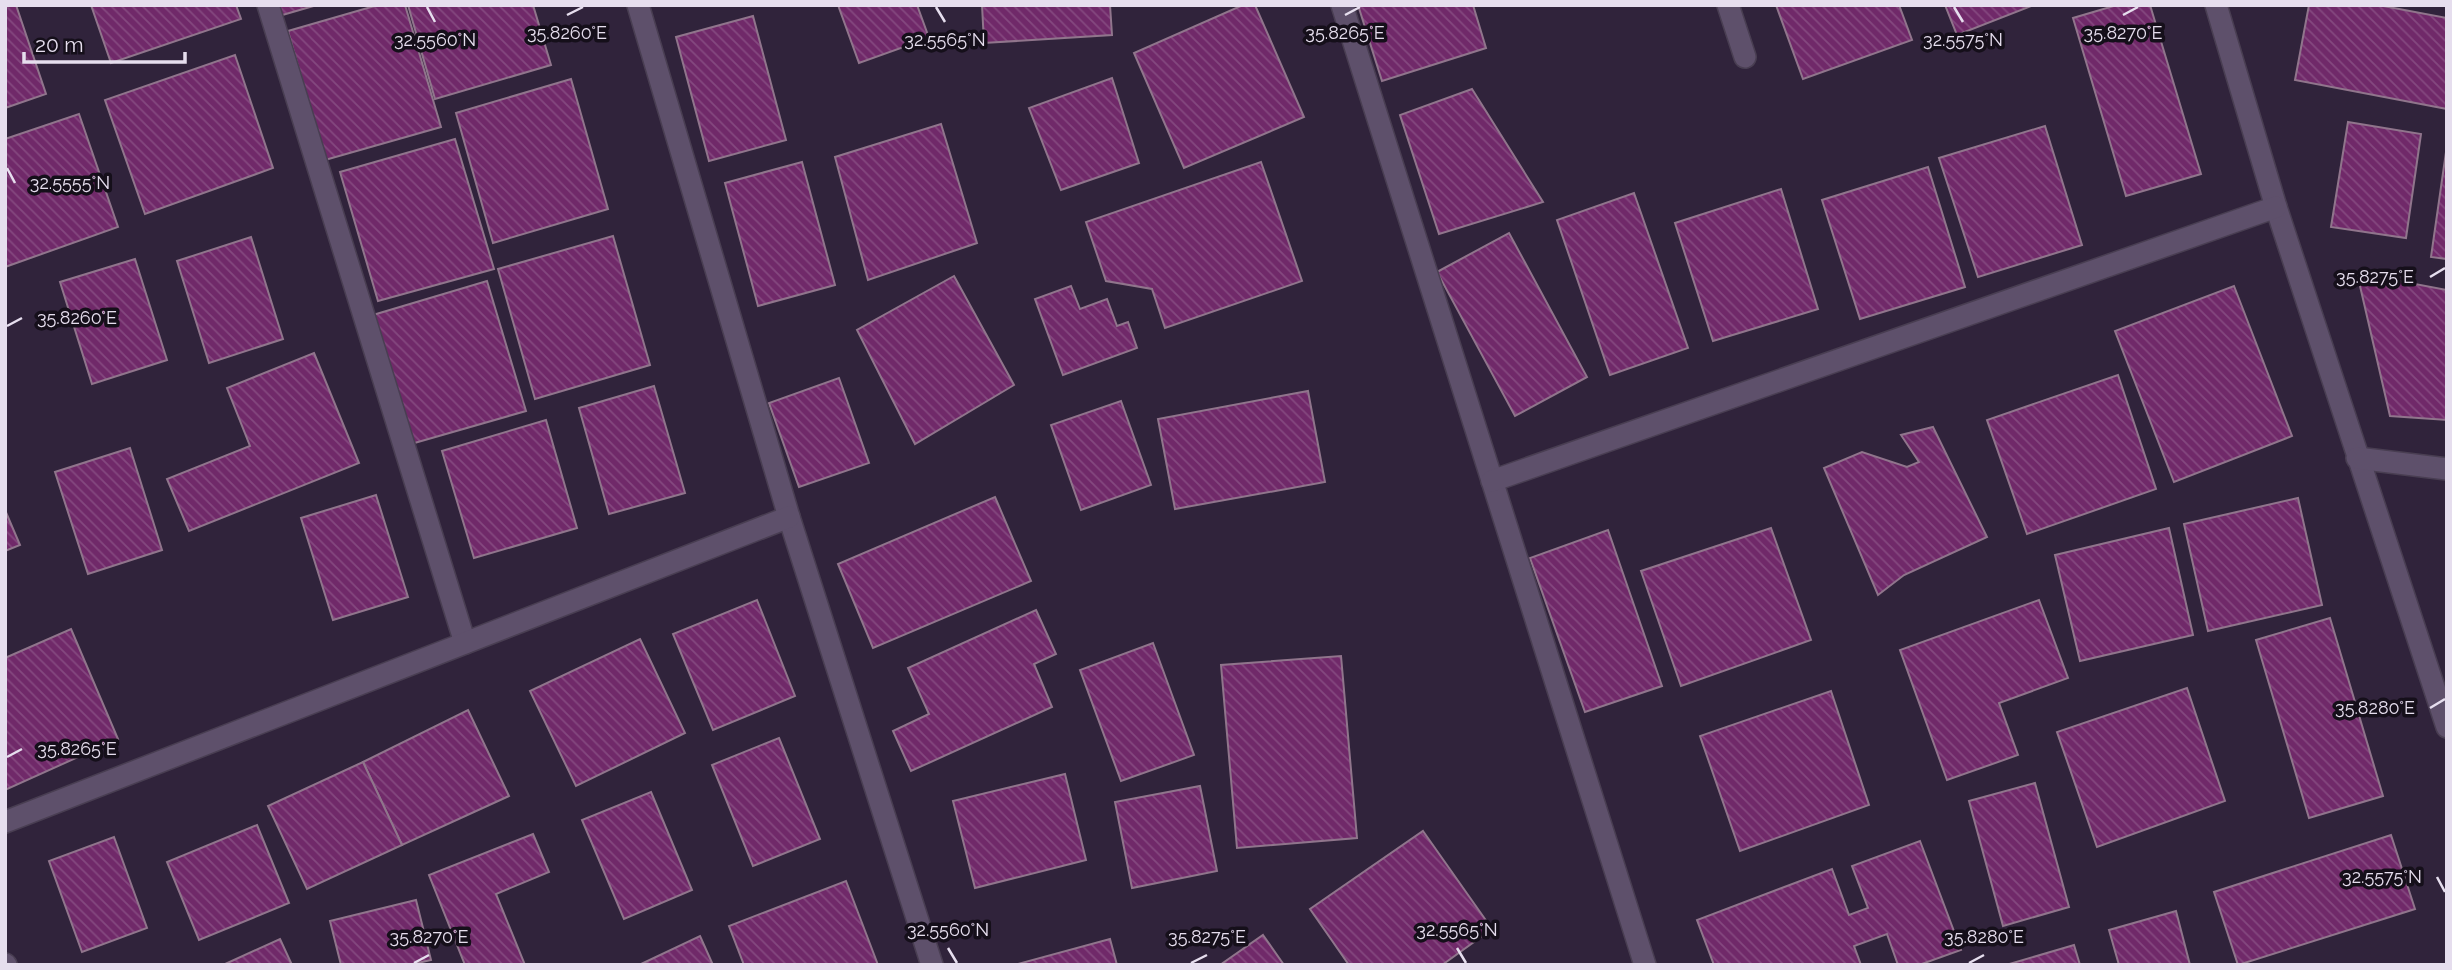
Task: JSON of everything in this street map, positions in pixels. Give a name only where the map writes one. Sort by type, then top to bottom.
[{"type":"street","points":[[268,5],[465,643]]},
{"type":"street","points":[[638,5],[789,517],[932,965]]},
{"type":"street","points":[[1342,5],[1645,965]]},
{"type":"street","points":[[1728,5],[1745,57]]},
{"type":"street","points":[[2216,5],[2276,207],[2447,727]]},
{"type":"street","points":[[1492,481],[2276,207]]},
{"type":"street","points":[[2357,458],[2447,469]]},
{"type":"street","points":[[5,822],[789,517]]},
{"type":"building","points":[[5,5],[16,5],[46,94],[5,108]]},
{"type":"building","points":[[91,5],[236,5],[241,19],[111,63]]},
{"type":"building","points":[[276,5],[317,5],[279,16]]},
{"type":"building","points":[[378,5],[405,5],[441,127],[325,160],[288,31]]},
{"type":"building","points":[[408,5],[533,5],[551,65],[435,99]]},
{"type":"building","points":[[838,5],[917,5],[929,38],[859,63]]},
{"type":"building","points":[[982,5],[1110,5],[1112,35],[984,43]]},
{"type":"building","points":[[1243,5],[1255,5],[1304,117],[1184,168],[1134,53]]},
{"type":"building","points":[[1358,5],[1473,5],[1486,48],[1382,81]]},
{"type":"building","points":[[1776,5],[1899,5],[1912,40],[1803,79]]},
{"type":"building","points":[[1945,5],[2034,5],[1957,35]]},
{"type":"building","points":[[2117,5],[2150,5],[2201,174],[2126,196],[2073,18]]},
{"type":"building","points":[[2309,5],[2378,5],[2447,18],[2447,109],[2295,80]]},
{"type":"building","points":[[753,16],[786,140],[709,161],[676,37]]},
{"type":"building","points":[[235,55],[273,168],[145,214],[105,100]]},
{"type":"building","points":[[1112,78],[1139,163],[1061,190],[1029,108]]},
{"type":"building","points":[[571,79],[608,209],[493,243],[456,113]]},
{"type":"building","points":[[1472,89],[1543,202],[1439,234],[1400,115]]},
{"type":"building","points":[[79,114],[118,227],[5,267],[5,139]]},
{"type":"building","points":[[2348,122],[2421,134],[2406,238],[2331,227]]},
{"type":"building","points":[[941,124],[977,243],[868,280],[835,157]]},
{"type":"building","points":[[2045,126],[2082,245],[1978,277],[1939,158]]},
{"type":"building","points":[[455,139],[494,269],[378,301],[340,172]]},
{"type":"building","points":[[2447,152],[2447,259],[2431,257]]},
{"type":"building","points":[[802,162],[835,285],[758,306],[725,183]]},
{"type":"building","points":[[1261,162],[1302,281],[1165,328],[1152,289],[1106,281],[1086,222]]},
{"type":"building","points":[[1928,167],[1965,287],[1860,319],[1822,200]]},
{"type":"building","points":[[1781,189],[1818,309],[1713,341],[1675,223]]},
{"type":"building","points":[[1634,193],[1688,348],[1610,375],[1557,220]]},
{"type":"building","points":[[1509,233],[1587,377],[1515,416],[1437,272]]},
{"type":"building","points":[[613,236],[650,365],[535,399],[498,269]]},
{"type":"building","points":[[251,237],[283,339],[209,363],[177,261]]},
{"type":"building","points":[[135,259],[167,360],[92,384],[60,282]]},
{"type":"building","points":[[2357,273],[2447,290],[2447,420],[2390,416]]},
{"type":"building","points":[[954,276],[1014,385],[915,444],[857,330]]},
{"type":"building","points":[[487,281],[526,411],[411,444],[373,315]]},
{"type":"building","points":[[1071,286],[1080,309],[1107,299],[1117,326],[1128,322],[1137,348],[1063,375],[1035,299]]},
{"type":"building","points":[[2234,286],[2292,436],[2174,482],[2115,331]]},
{"type":"building","points":[[314,353],[359,463],[189,531],[167,479],[250,446],[227,388]]},
{"type":"building","points":[[2118,375],[2156,489],[2027,534],[1987,420]]},
{"type":"building","points":[[839,378],[869,463],[799,487],[769,403]]},
{"type":"building","points":[[654,386],[685,493],[609,514],[579,408]]},
{"type":"building","points":[[1308,391],[1325,482],[1175,509],[1158,419]]},
{"type":"building","points":[[1121,401],[1151,485],[1081,510],[1051,425]]},
{"type":"building","points":[[546,420],[577,528],[474,558],[442,451]]},
{"type":"building","points":[[1933,427],[1987,537],[1904,575],[1878,595],[1824,468],[1862,452],[1907,467],[1919,462],[1901,435]]},
{"type":"building","points":[[130,448],[162,550],[88,574],[55,472]]},
{"type":"building","points":[[376,495],[408,597],[333,620],[301,518]]},
{"type":"building","points":[[995,497],[1031,581],[873,648],[838,564]]},
{"type":"building","points":[[2298,498],[2322,605],[2208,631],[2184,524]]},
{"type":"building","points":[[5,510],[20,545],[5,551]]},
{"type":"building","points":[[1771,528],[1811,640],[1681,686],[1641,571]]},
{"type":"building","points":[[2169,528],[2193,635],[2080,661],[2055,555]]},
{"type":"building","points":[[1608,530],[1662,686],[1585,712],[1530,558]]},
{"type":"building","points":[[757,600],[795,696],[713,730],[673,634]]},
{"type":"building","points":[[2039,600],[2068,678],[1999,703],[2018,755],[1947,780],[1900,650]]},
{"type":"building","points":[[1036,610],[1056,654],[1034,664],[1052,707],[911,771],[893,731],[929,714],[908,668]]},
{"type":"building","points":[[2330,618],[2383,796],[2309,818],[2256,640]]},
{"type":"building","points":[[71,629],[118,739],[5,790],[5,658]]},
{"type":"building","points":[[640,639],[685,733],[576,786],[530,691]]},
{"type":"building","points":[[1153,643],[1194,755],[1121,781],[1080,670]]},
{"type":"building","points":[[1341,656],[1357,838],[1237,848],[1221,665]]},
{"type":"building","points":[[2187,688],[2225,801],[2097,847],[2057,732]]},
{"type":"building","points":[[1831,691],[1869,805],[1740,851],[1700,736]]},
{"type":"building","points":[[468,710],[509,796],[402,845],[363,762]]},
{"type":"building","points":[[779,738],[820,839],[753,866],[712,765]]},
{"type":"building","points":[[363,762],[402,845],[307,889],[268,806]]},
{"type":"building","points":[[1065,774],[1086,860],[975,888],[953,801]]},
{"type":"building","points":[[2035,783],[2069,907],[2003,926],[1969,801]]},
{"type":"building","points":[[1200,786],[1217,871],[1132,888],[1115,802]]},
{"type":"building","points":[[651,792],[692,890],[624,919],[582,820]]},
{"type":"building","points":[[257,825],[289,903],[199,940],[167,862]]},
{"type":"building","points":[[1423,831],[1492,929],[1442,965],[1349,965],[1310,909]]},
{"type":"building","points":[[533,834],[549,872],[496,894],[525,965],[465,965],[429,875]]},
{"type":"building","points":[[2391,835],[2415,909],[2238,965],[2214,892]]},
{"type":"building","points":[[114,837],[147,928],[82,952],[49,861]]},
{"type":"building","points":[[1920,841],[1961,950],[1919,965],[1898,965],[1887,934],[1854,946],[1861,965],[1714,965],[1697,920],[1832,869],[1849,915],[1868,908],[1852,866]]},
{"type":"building","points":[[846,881],[878,965],[744,965],[729,926]]},
{"type":"building","points":[[416,900],[431,960],[409,965],[341,965],[330,921]]},
{"type":"building","points":[[2176,911],[2190,965],[2119,965],[2109,930]]},
{"type":"building","points":[[1263,935],[1284,965],[1220,965]]},
{"type":"building","points":[[700,936],[713,965],[639,965]]},
{"type":"building","points":[[280,939],[292,965],[223,965]]},
{"type":"building","points":[[1110,939],[1117,965],[1014,965]]},
{"type":"building","points":[[2074,945],[2080,965],[2006,965]]}]
